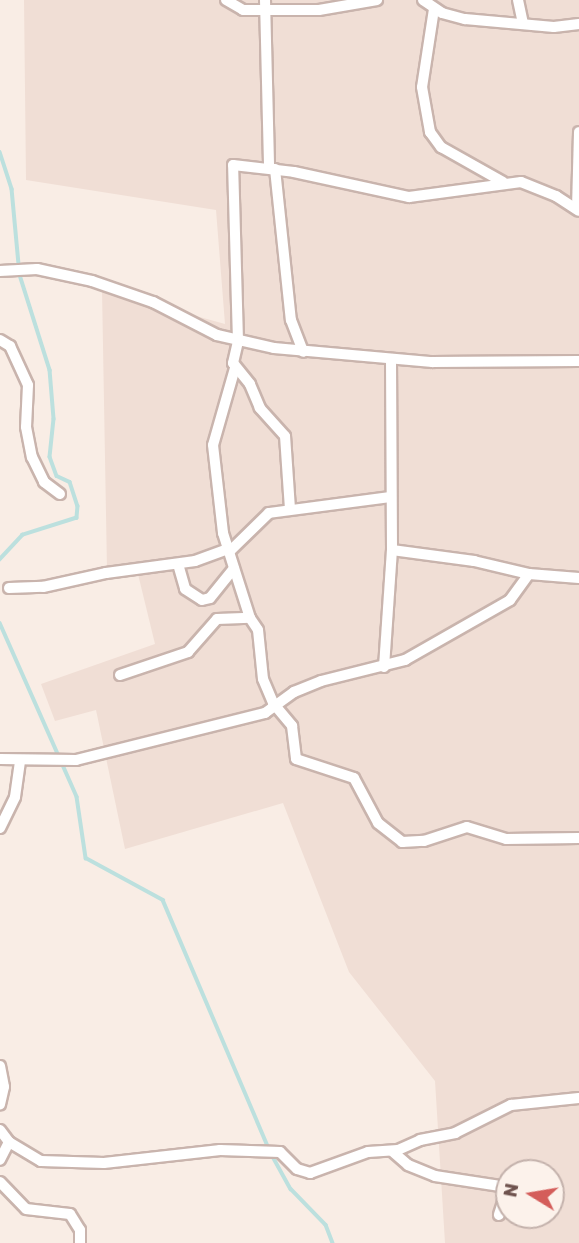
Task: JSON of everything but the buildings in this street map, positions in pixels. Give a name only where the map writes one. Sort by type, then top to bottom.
[{"type":"street","points":[[226,0],[235,9],[266,4],[319,10],[375,0]]},
{"type":"street","points":[[423,0],[434,9],[465,19],[554,27],[579,24]]},
{"type":"street","points":[[518,0],[523,23]]},
{"type":"street","points":[[266,4],[272,169],[291,320],[303,352]]},
{"type":"street","points":[[434,9],[422,87],[430,132],[441,147],[504,182]]},
{"type":"street","points":[[579,132],[578,210],[533,186],[504,182],[409,197],[272,169],[233,165],[238,341],[235,368],[213,445],[228,550],[250,618],[258,630],[263,679],[276,707],[295,734],[296,759],[354,778],[378,823],[395,839],[424,841],[467,827],[506,839],[579,838]]},
{"type":"street","points":[[0,271],[28,268],[59,272],[131,293],[238,341],[303,352],[391,359],[579,361]]},
{"type":"street","points":[[0,340],[10,346],[28,386],[26,427],[32,457],[44,482],[61,494]]},
{"type":"street","points":[[384,667],[391,550],[391,359]]},
{"type":"street","points":[[235,368],[285,436],[290,509]]},
{"type":"street","points":[[9,588],[43,587],[178,564],[228,550],[244,542],[261,516],[290,509],[391,497]]},
{"type":"street","points":[[391,550],[474,561],[529,575],[579,578]]},
{"type":"street","points":[[178,564],[185,589],[202,600],[210,597],[234,568]]},
{"type":"street","points":[[0,759],[20,762],[76,760],[253,717],[276,707],[294,692],[321,681],[405,660],[510,600],[529,575]]},
{"type":"street","points":[[120,676],[188,652],[217,619],[250,618]]},
{"type":"street","points":[[0,828],[15,797],[20,762]]},
{"type":"street","points":[[0,1066],[5,1087],[0,1105]]},
{"type":"street","points":[[0,1130],[9,1142],[34,1159],[104,1163],[220,1150],[280,1152],[297,1169],[310,1173],[368,1153],[392,1151],[462,1131],[511,1105],[579,1098]]},
{"type":"street","points":[[0,1160],[9,1142]]},
{"type":"street","points":[[392,1151],[408,1165],[435,1176],[495,1185]]},
{"type":"street","points":[[0,1184],[0,1192]]},
{"type":"street","points":[[0,1184],[26,1209],[70,1214],[80,1230],[80,1243]]},
{"type":"shaded area","points":[[24,0],[579,0],[579,1243],[445,1243],[435,1081],[349,972],[283,803],[125,849],[96,710],[55,721],[41,684],[155,644],[136,566],[107,570],[102,290],[225,324],[216,210],[26,180]]},
{"type":"waterway","points":[[0,152],[12,189],[20,275],[50,370],[54,419],[50,457],[57,476],[70,482],[78,506],[77,518],[23,535],[0,560]]},
{"type":"waterway","points":[[0,623],[77,797],[86,858],[163,900],[269,1148]]},
{"type":"waterway","points":[[272,1155],[291,1189],[326,1225],[333,1243]]}]
